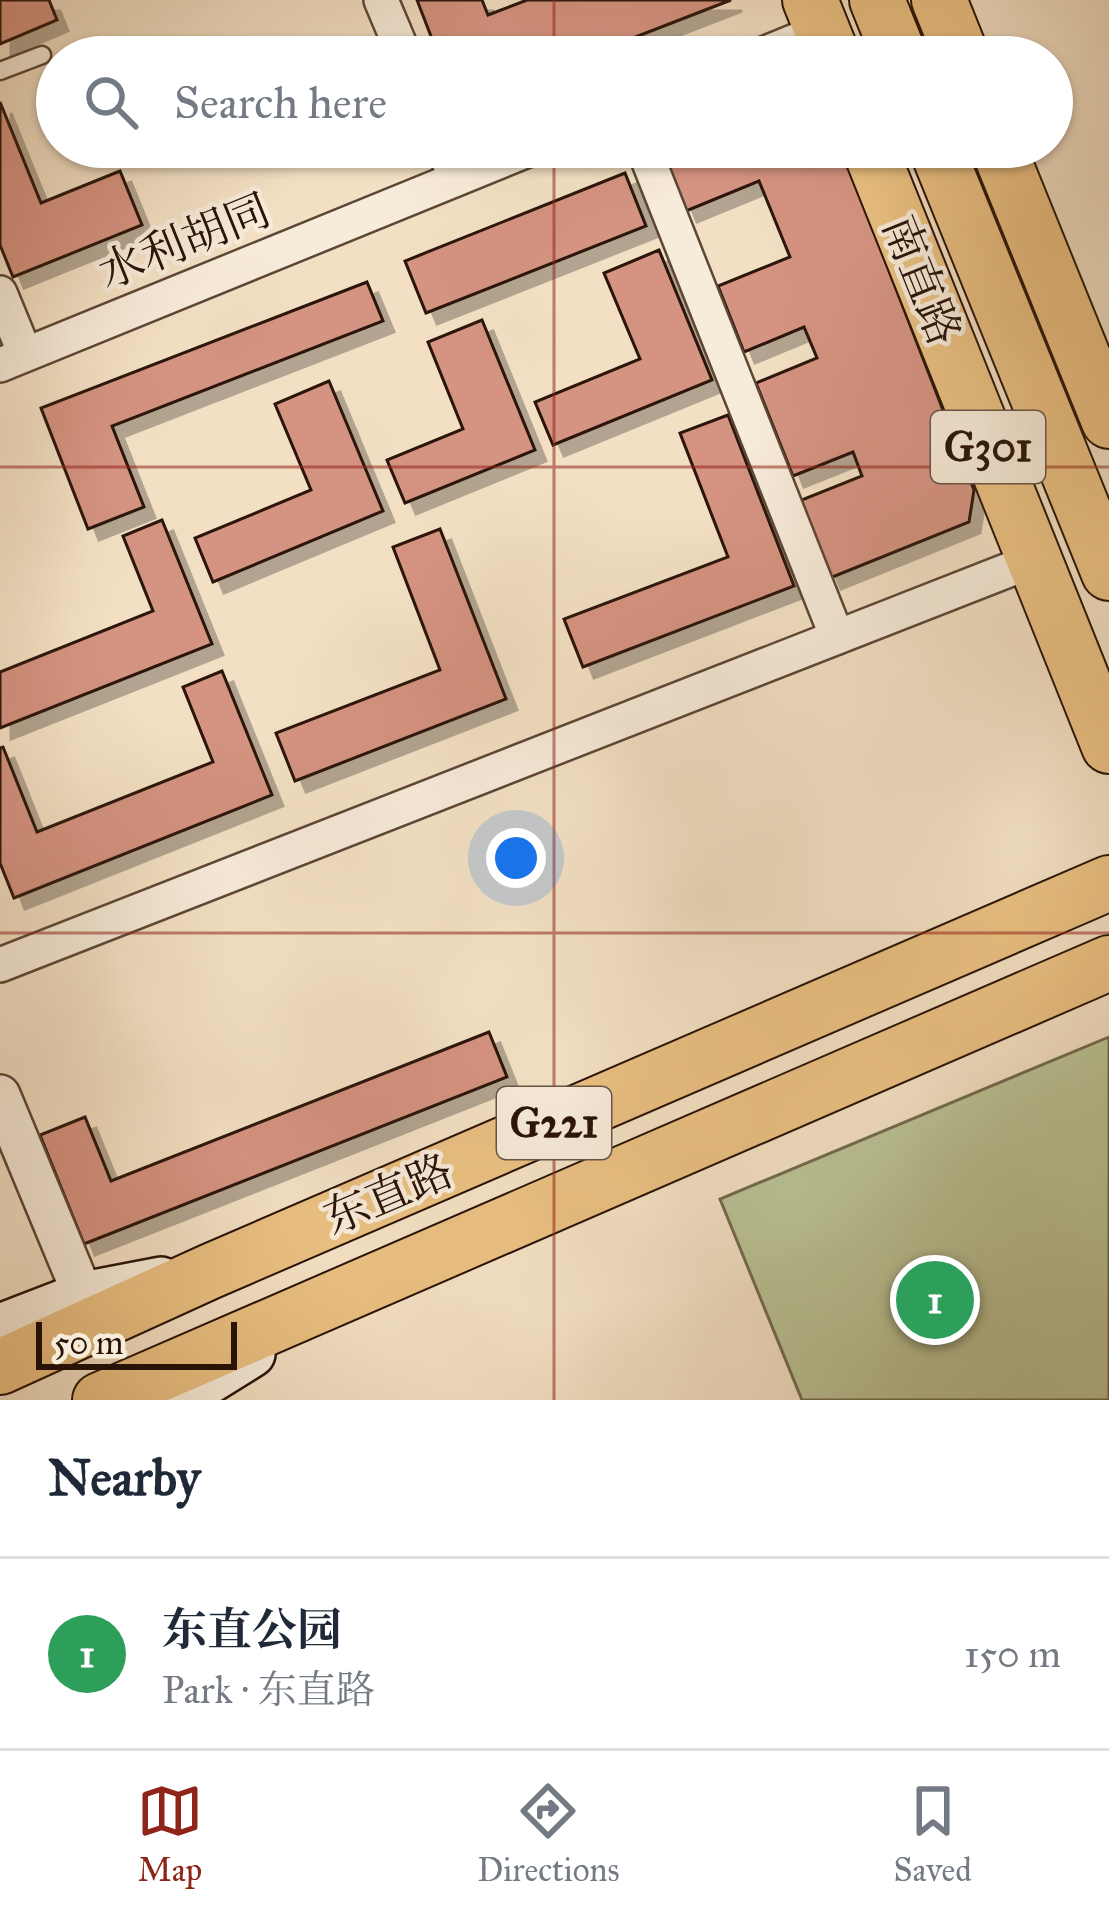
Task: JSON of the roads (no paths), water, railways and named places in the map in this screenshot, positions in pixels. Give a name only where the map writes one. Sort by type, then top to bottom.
[{"type":"highway","points":[[877,0],[892,36]]},
{"type":"highway","points":[[913,0],[928,36]]},
{"type":"highway","points":[[939,0],[954,36]]},
{"type":"highway","name":"南直路","points":[[876,168],[1109,746]]},
{"type":"highway","points":[[945,168],[1109,574]]},
{"type":"highway","points":[[980,168],[1109,488]]},
{"type":"highway","name":"G301","points":[[1007,168],[1109,421]]},
{"type":"highway","name":"东直路","points":[[0,1367],[211,1271],[1109,884]]},
{"type":"highway","name":"东直路","points":[[100,1400],[1109,963]]},
{"type":"main road","points":[[0,1328],[83,1295],[211,1271]]},
{"type":"main road","points":[[178,1400],[342,1297]]},
{"type":"street","points":[[382,0],[397,36]]},
{"type":"street","points":[[452,168],[456,179]]},
{"type":"street","name":"水利胡同","points":[[13,359],[483,168]]},
{"type":"street","points":[[651,168],[837,637]]},
{"type":"street","points":[[0,293],[13,359]]},
{"type":"street","points":[[0,965],[1034,560]]},
{"type":"street","points":[[0,1095],[83,1295]]},
{"type":"lane","points":[[0,71],[36,57]]},
{"type":"place","name":"东直公园","points":[[935,1300]]}]
